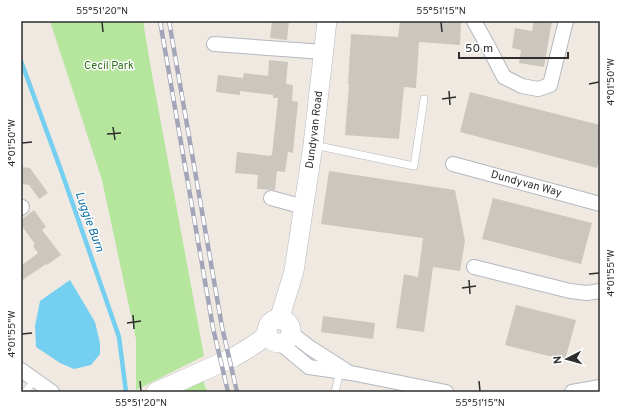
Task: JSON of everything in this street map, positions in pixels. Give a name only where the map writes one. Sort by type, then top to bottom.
[{"type":"main road","name":"Dundyvan Road","points":[[280,333],[294,271],[304,207],[313,145],[327,21]]},
{"type":"main road","points":[[156,392],[234,357],[252,346],[280,333]]},
{"type":"street","points":[[474,21],[504,77],[522,86],[538,89],[550,86],[566,21]]},
{"type":"street","points":[[214,44],[324,52]]},
{"type":"street","name":"Dundyvan Way","points":[[453,164],[600,204]]},
{"type":"street","points":[[271,198],[304,207]]},
{"type":"street","points":[[474,267],[570,291],[587,293],[600,291]]},
{"type":"street","points":[[280,333],[309,347],[346,372],[446,392]]},
{"type":"street","points":[[21,370],[52,392]]},
{"type":"street","points":[[572,392],[600,387]]},
{"type":"lane","points":[[313,145],[414,166],[424,100]]},
{"type":"lane","points":[[335,392],[346,372]]},
{"type":"lane","points":[[26,392],[35,380]]},
{"type":"green space","name":"Cecil Park","points":[[50,21],[143,21],[204,356],[136,390],[136,339],[102,180]]},
{"type":"green space","points":[[203,380],[207,392],[182,392]]},
{"type":"water","points":[[70,280],[95,322],[100,343],[100,354],[91,365],[74,369],[60,363],[36,347],[35,326],[40,301]]},
{"type":"building","points":[[272,21],[289,21],[287,40],[270,38]]},
{"type":"building","points":[[400,21],[461,21],[460,45],[419,42],[416,88],[404,87],[399,139],[345,135],[351,34],[398,37]]},
{"type":"building","points":[[534,21],[552,21],[544,67],[519,63],[521,50],[512,48],[515,28],[532,31]]},
{"type":"building","points":[[269,60],[288,62],[286,84],[293,85],[292,101],[298,102],[293,153],[288,152],[285,172],[277,171],[275,190],[257,189],[258,175],[235,173],[237,152],[272,155],[278,98],[273,98],[273,95],[240,91],[240,95],[216,92],[218,75],[243,78],[244,73],[268,76]]},
{"type":"building","points":[[470,92],[600,125],[600,154],[597,168],[460,132]]},
{"type":"building","points":[[21,167],[30,168],[48,193],[39,199],[29,185],[21,184]]},
{"type":"building","points":[[329,171],[455,190],[465,241],[460,271],[433,267],[424,332],[396,328],[404,274],[418,277],[423,238],[321,224]]},
{"type":"building","points":[[493,198],[592,223],[581,264],[482,239]]},
{"type":"building","points":[[34,210],[46,227],[42,230],[61,255],[21,281],[21,266],[38,253],[33,246],[35,244],[21,225],[21,220]]},
{"type":"building","points":[[516,305],[576,320],[565,360],[505,345]]},
{"type":"building","points":[[323,316],[375,323],[373,339],[321,332]]},
{"type":"waterway","name":"Luggie Burn","points":[[21,61],[119,337],[126,392]]},
{"type":"railway","points":[[160,21],[213,328],[228,392]]},
{"type":"railway","points":[[169,21],[222,327],[237,392]]}]
